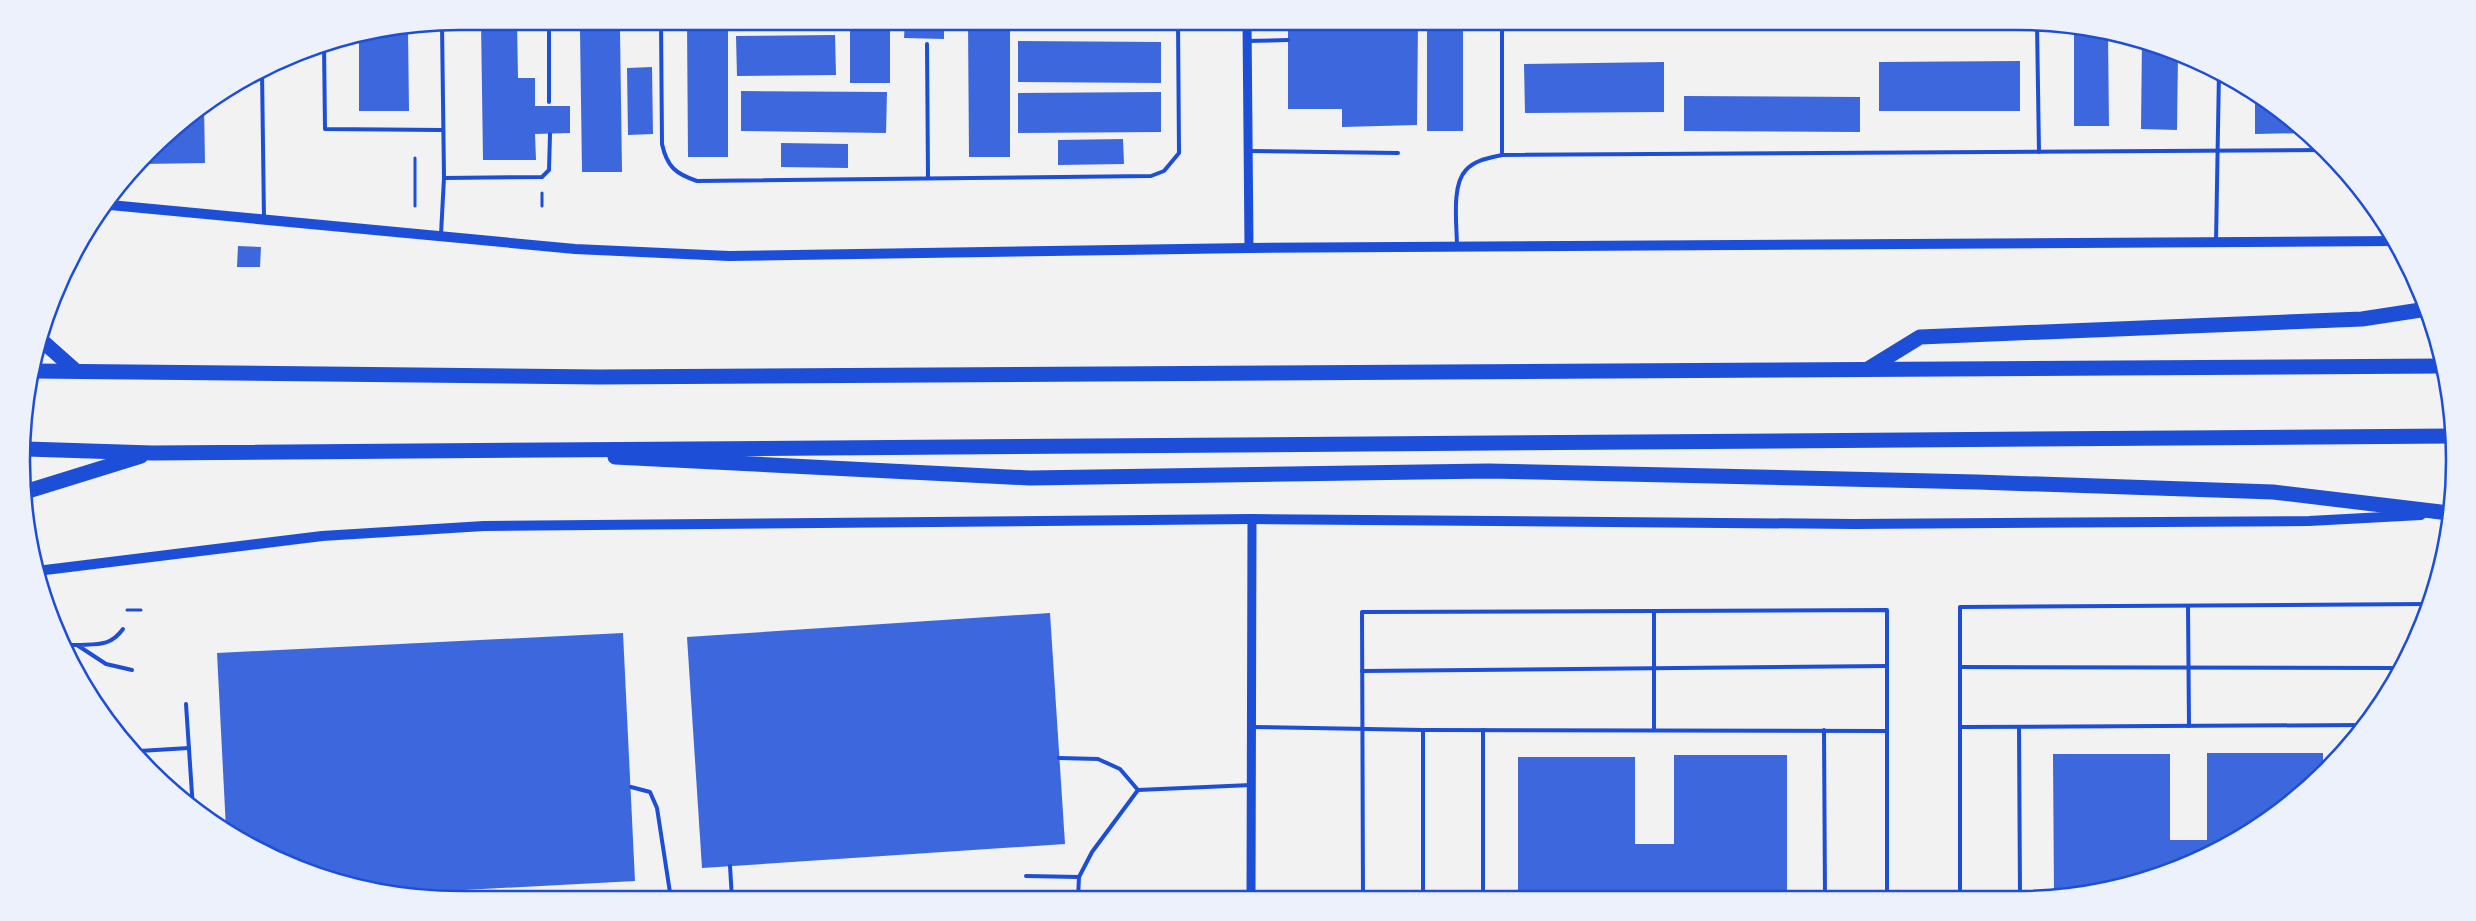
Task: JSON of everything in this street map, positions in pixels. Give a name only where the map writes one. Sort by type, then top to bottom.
[{"type":"highway","points":[[1867,370],[1920,338],[2362,319],[2419,310]]},
{"type":"highway","points":[[46,345],[76,371]]},
{"type":"highway","points":[[40,371],[609,377],[2435,366]]},
{"type":"highway","points":[[30,449],[152,453],[454,449],[2445,436]]},
{"type":"highway","points":[[454,449],[1030,478],[1488,472],[1977,482],[2263,491],[2443,512]]},
{"type":"highway","points":[[31,489],[152,453]]},
{"type":"main road","points":[[115,204],[575,249],[729,256],[1457,246],[2386,241]]},
{"type":"main road","points":[[45,570],[322,536],[475,527],[1252,519],[1913,523],[2309,521],[2442,513]]},
{"type":"street","points":[[1247,30],[1250,248]]},
{"type":"street","points":[[1251,891],[1252,519]]},
{"type":"lane","points":[[549,30],[550,102]]},
{"type":"lane","points":[[661,30],[662,144],[665,158],[672,170],[697,181],[1151,176],[1164,170],[1179,154],[1178,30]]},
{"type":"lane","points":[[1502,30],[1502,155]]},
{"type":"lane","points":[[441,236],[444,178],[442,31]]},
{"type":"lane","points":[[2037,31],[2039,152]]},
{"type":"lane","points":[[1247,41],[1288,40]]},
{"type":"lane","points":[[927,44],[928,177]]},
{"type":"lane","points":[[324,52],[325,129],[442,130]]},
{"type":"lane","points":[[262,78],[264,219]]},
{"type":"lane","points":[[2216,242],[2219,81]]},
{"type":"lane","points":[[444,178],[542,177],[549,170],[550,134]]},
{"type":"lane","points":[[1457,246],[1456,190],[1459,180],[1466,170],[1480,160],[1502,155],[2313,150]]},
{"type":"lane","points":[[1248,151],[1398,152]]},
{"type":"lane","points":[[1960,891],[1960,607],[2421,604]]},
{"type":"lane","points":[[2188,606],[2189,726]]},
{"type":"lane","points":[[1363,891],[1362,612],[1886,610],[1887,891]]},
{"type":"lane","points":[[1654,611],[1654,730]]},
{"type":"lane","points":[[71,645],[105,644],[116,638],[123,629]]},
{"type":"lane","points":[[77,645],[106,664],[132,670]]},
{"type":"lane","points":[[1362,671],[1886,666]]},
{"type":"lane","points":[[1960,667],[2392,668]]},
{"type":"lane","points":[[186,704],[192,797]]},
{"type":"lane","points":[[1960,727],[2354,726]]},
{"type":"lane","points":[[1252,727],[1423,730],[1886,731]]},
{"type":"lane","points":[[2019,727],[2020,891]]},
{"type":"lane","points":[[1423,730],[1423,891]]},
{"type":"lane","points":[[1483,730],[1483,891]]},
{"type":"lane","points":[[1824,730],[1825,891]]},
{"type":"lane","points":[[143,751],[189,748]]},
{"type":"lane","points":[[1059,758],[1098,759],[1120,769],[1138,790]]},
{"type":"lane","points":[[1138,790],[1252,785]]},
{"type":"lane","points":[[631,787],[650,792],[657,808],[670,891]]},
{"type":"lane","points":[[1078,891],[1079,877],[1092,852],[1138,790]]},
{"type":"lane","points":[[730,866],[732,891]]},
{"type":"lane","points":[[1026,876],[1079,877]]},
{"type":"path","points":[[414,158],[415,206]]},
{"type":"path","points":[[542,193],[542,206]]},
{"type":"path","points":[[127,610],[141,610]]},
{"type":"building","points":[[481,30],[517,30],[518,78],[535,78],[535,106],[570,106],[570,133],[535,134],[536,160],[483,160]]},
{"type":"building","points":[[580,30],[620,30],[622,172],[582,172]]},
{"type":"building","points":[[687,30],[728,30],[728,157],[688,157]]},
{"type":"building","points":[[850,30],[890,30],[890,83],[850,83]]},
{"type":"building","points":[[904,30],[944,30],[944,39],[904,38]]},
{"type":"building","points":[[968,30],[1010,30],[1010,157],[969,157]]},
{"type":"building","points":[[1288,30],[1418,30],[1417,125],[1342,127],[1342,109],[1288,109]]},
{"type":"building","points":[[1427,30],[1463,30],[1463,131],[1427,131]]},
{"type":"building","points":[[408,34],[409,111],[359,111],[359,42]]},
{"type":"building","points":[[2074,34],[2108,40],[2109,126],[2074,126]]},
{"type":"building","points":[[835,35],[836,75],[737,76],[736,36]]},
{"type":"building","points":[[1018,41],[1161,42],[1161,83],[1018,82]]},
{"type":"building","points":[[2142,49],[2178,62],[2177,130],[2141,129]]},
{"type":"building","points":[[2020,61],[2020,111],[1879,111],[1879,62]]},
{"type":"building","points":[[1664,62],[1664,112],[1525,113],[1524,64]]},
{"type":"building","points":[[652,67],[653,134],[628,135],[627,68]]},
{"type":"building","points":[[741,91],[887,92],[886,133],[741,131]]},
{"type":"building","points":[[1161,92],[1161,132],[1018,133],[1018,93]]},
{"type":"building","points":[[1684,96],[1860,97],[1860,132],[1684,131]]},
{"type":"building","points":[[2255,103],[2295,133],[2255,134]]},
{"type":"building","points":[[204,115],[205,163],[149,164]]},
{"type":"building","points":[[1123,139],[1124,164],[1058,165],[1058,140]]},
{"type":"building","points":[[781,143],[848,144],[848,168],[781,167]]},
{"type":"building","points":[[238,246],[261,247],[260,267],[237,267]]},
{"type":"building","points":[[1050,613],[1065,844],[702,868],[687,637]]},
{"type":"building","points":[[623,633],[635,881],[452,891],[432,890],[377,883],[349,876],[322,868],[270,847],[226,821],[217,653]]},
{"type":"building","points":[[2207,753],[2323,753],[2323,762],[2320,765],[2278,802],[2206,847],[2154,868],[2127,876],[2099,883],[2054,889],[2053,754],[2170,754],[2170,840],[2207,840]]},
{"type":"building","points":[[1674,755],[1787,755],[1787,891],[1518,891],[1518,757],[1635,757],[1635,844],[1674,844]]}]
